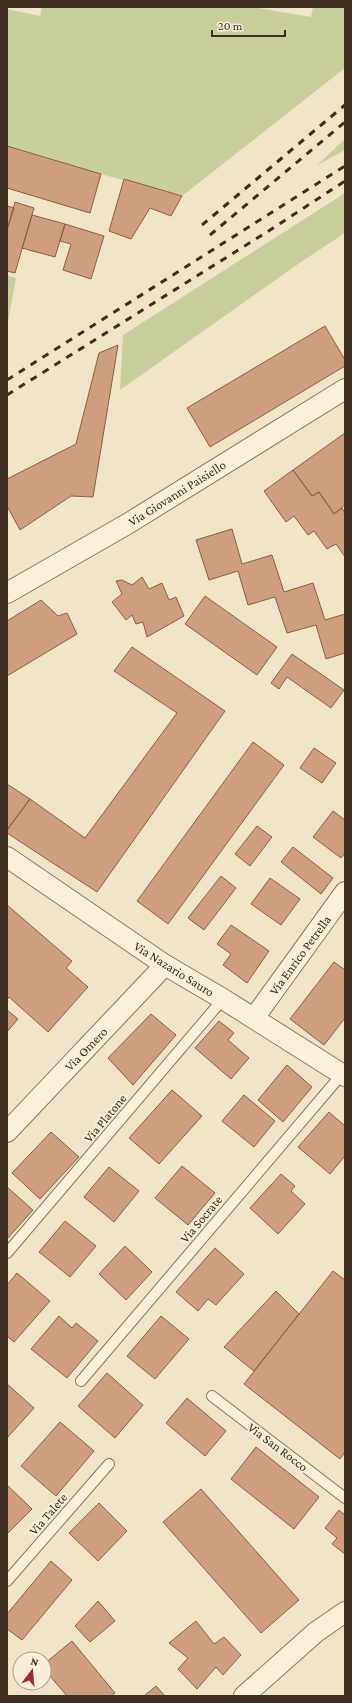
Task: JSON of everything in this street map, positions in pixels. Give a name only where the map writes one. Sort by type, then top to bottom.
[{"type":"street","name":"Via Giovanni Paisiello","points":[[7,593],[128,523],[345,389]]},
{"type":"street","name":"Via Nazario Sauro","points":[[7,857],[165,965],[254,1018],[343,1075]]},
{"type":"street","name":"Via Enrico Petrella","points":[[254,1018],[345,892]]},
{"type":"street","name":"Via Omero","points":[[7,1132],[165,965]]},
{"type":"street","points":[[244,1696],[316,1632],[343,1617]]},
{"type":"lane","name":"Via Platone","points":[[7,1253],[223,999]]},
{"type":"lane","name":"Via Socrate","points":[[81,1380],[343,1075]]},
{"type":"lane","name":"Via San Rocco","points":[[212,1396],[345,1498]]},
{"type":"lane","name":"Via Talete","points":[[7,1581],[109,1464]]},
{"type":"green space","points":[[42,7],[252,7],[311,17],[313,7],[345,7],[345,68],[182,196],[7,146],[7,9],[40,16]]},
{"type":"green space","points":[[345,139],[345,150],[316,166]]},
{"type":"green space","points":[[345,193],[345,233],[301,262],[120,390],[123,335]]},
{"type":"green space","points":[[7,275],[16,278],[7,328]]},
{"type":"building","points":[[7,146],[101,174],[90,213],[7,188]]},
{"type":"building","points":[[124,179],[182,196],[171,216],[150,208],[131,239],[109,231]]},
{"type":"building","points":[[15,202],[34,208],[15,273],[7,271],[7,230]]},
{"type":"building","points":[[7,206],[14,208],[8,227],[7,227]]},
{"type":"building","points":[[32,215],[65,224],[55,257],[22,248]]},
{"type":"building","points":[[65,224],[104,236],[91,279],[63,270],[71,244],[60,241]]},
{"type":"building","points":[[325,326],[345,360],[345,366],[210,447],[187,408]]},
{"type":"building","points":[[118,345],[93,497],[71,496],[20,530],[7,506],[7,479],[76,444],[99,353]]},
{"type":"building","points":[[345,433],[345,505],[334,514],[319,492],[312,496],[293,470]]},
{"type":"building","points":[[293,470],[312,496],[319,492],[334,514],[342,508],[345,513],[345,557],[336,544],[327,549],[314,531],[308,535],[294,516],[286,522],[264,491]]},
{"type":"building","points":[[232,529],[242,564],[272,555],[284,592],[313,583],[325,620],[345,614],[345,653],[326,659],[316,625],[287,633],[275,597],[248,605],[238,571],[209,580],[196,540]]},
{"type":"building","points":[[142,577],[149,589],[162,583],[169,600],[176,597],[184,616],[147,637],[143,622],[136,624],[132,615],[126,620],[112,602],[122,594],[116,581],[122,580],[132,585]]},
{"type":"building","points":[[205,596],[277,647],[257,675],[185,624]]},
{"type":"building","points":[[41,600],[58,616],[67,613],[77,634],[7,676],[7,621]]},
{"type":"building","points":[[132,647],[225,711],[97,892],[7,833],[7,830],[30,799],[85,838],[177,713],[114,671]]},
{"type":"building","points":[[292,654],[344,690],[331,708],[287,677],[279,689],[271,683]]},
{"type":"building","points":[[253,742],[284,765],[168,924],[137,901]]},
{"type":"building","points":[[314,748],[336,763],[322,783],[300,768]]},
{"type":"building","points":[[7,784],[30,799],[7,830]]},
{"type":"building","points":[[333,811],[345,820],[345,853],[341,858],[313,837]]},
{"type":"building","points":[[257,826],[272,837],[250,866],[235,854]]},
{"type":"building","points":[[293,847],[333,878],[321,894],[281,862]]},
{"type":"building","points":[[221,876],[236,888],[204,930],[188,918]]},
{"type":"building","points":[[270,878],[300,899],[281,925],[251,904]]},
{"type":"building","points":[[7,905],[72,961],[66,968],[88,987],[48,1032],[9,997],[7,1000]]},
{"type":"building","points":[[231,925],[269,951],[247,983],[223,965],[231,954],[217,944]]},
{"type":"building","points":[[334,962],[345,970],[345,1018],[324,1045],[290,1019]]},
{"type":"building","points":[[7,1010],[18,1019],[7,1032]]},
{"type":"building","points":[[151,1014],[176,1035],[133,1085],[108,1058]]},
{"type":"building","points":[[219,1021],[234,1033],[228,1040],[249,1058],[231,1079],[195,1048]]},
{"type":"building","points":[[287,1065],[312,1087],[283,1122],[258,1100]]},
{"type":"building","points":[[172,1090],[202,1116],[159,1164],[129,1138]]},
{"type":"building","points":[[244,1095],[275,1121],[254,1147],[222,1121]]},
{"type":"building","points":[[329,1112],[345,1126],[345,1156],[330,1174],[298,1147]]},
{"type":"building","points":[[51,1132],[79,1157],[40,1199],[12,1173]]},
{"type":"building","points":[[182,1166],[215,1193],[188,1225],[155,1198]]},
{"type":"building","points":[[109,1167],[139,1191],[114,1222],[84,1197]]},
{"type":"building","points":[[281,1174],[295,1186],[291,1191],[305,1204],[278,1234],[250,1208]]},
{"type":"building","points":[[7,1187],[33,1210],[7,1239]]},
{"type":"building","points":[[65,1221],[96,1246],[70,1277],[39,1252]]},
{"type":"building","points":[[125,1246],[152,1272],[126,1300],[99,1274]]},
{"type":"building","points":[[215,1248],[244,1274],[216,1305],[208,1299],[198,1311],[176,1292]]},
{"type":"building","points":[[333,1271],[345,1280],[345,1452],[340,1459],[244,1384]]},
{"type":"building","points":[[17,1273],[50,1301],[14,1342],[7,1336],[7,1285]]},
{"type":"building","points":[[276,1291],[299,1314],[254,1371],[224,1347]]},
{"type":"building","points":[[59,1316],[72,1328],[76,1323],[98,1341],[67,1378],[31,1349]]},
{"type":"building","points":[[161,1316],[189,1339],[155,1379],[127,1356]]},
{"type":"building","points":[[107,1373],[143,1405],[115,1438],[78,1406]]},
{"type":"building","points":[[7,1384],[34,1408],[7,1438]]},
{"type":"building","points":[[187,1398],[226,1431],[205,1456],[166,1423]]},
{"type":"building","points":[[60,1422],[94,1451],[56,1496],[21,1466]]},
{"type":"building","points":[[256,1447],[319,1497],[294,1529],[231,1479]]},
{"type":"building","points":[[7,1485],[32,1509],[7,1534]]},
{"type":"building","points":[[201,1489],[299,1600],[261,1633],[163,1522]]},
{"type":"building","points":[[99,1503],[127,1531],[98,1561],[69,1533]]},
{"type":"building","points":[[339,1510],[345,1515],[345,1554],[332,1544],[337,1538],[325,1528]]},
{"type":"building","points":[[51,1561],[72,1580],[22,1640],[7,1629],[7,1614]]},
{"type":"building","points":[[98,1601],[115,1621],[90,1642],[75,1626]]},
{"type":"building","points":[[196,1621],[214,1644],[224,1637],[241,1655],[223,1675],[216,1667],[197,1689],[178,1669],[188,1658],[169,1643]]},
{"type":"building","points":[[72,1641],[115,1693],[111,1696],[67,1696],[52,1678],[52,1657]]},
{"type":"building","points":[[156,1686],[165,1696],[144,1696]]},
{"type":"railway","points":[[202,225],[345,105]]},
{"type":"railway","points":[[210,235],[345,122]]},
{"type":"railway","points":[[7,380],[345,166]]},
{"type":"railway","points":[[7,395],[267,232],[345,181]]}]
